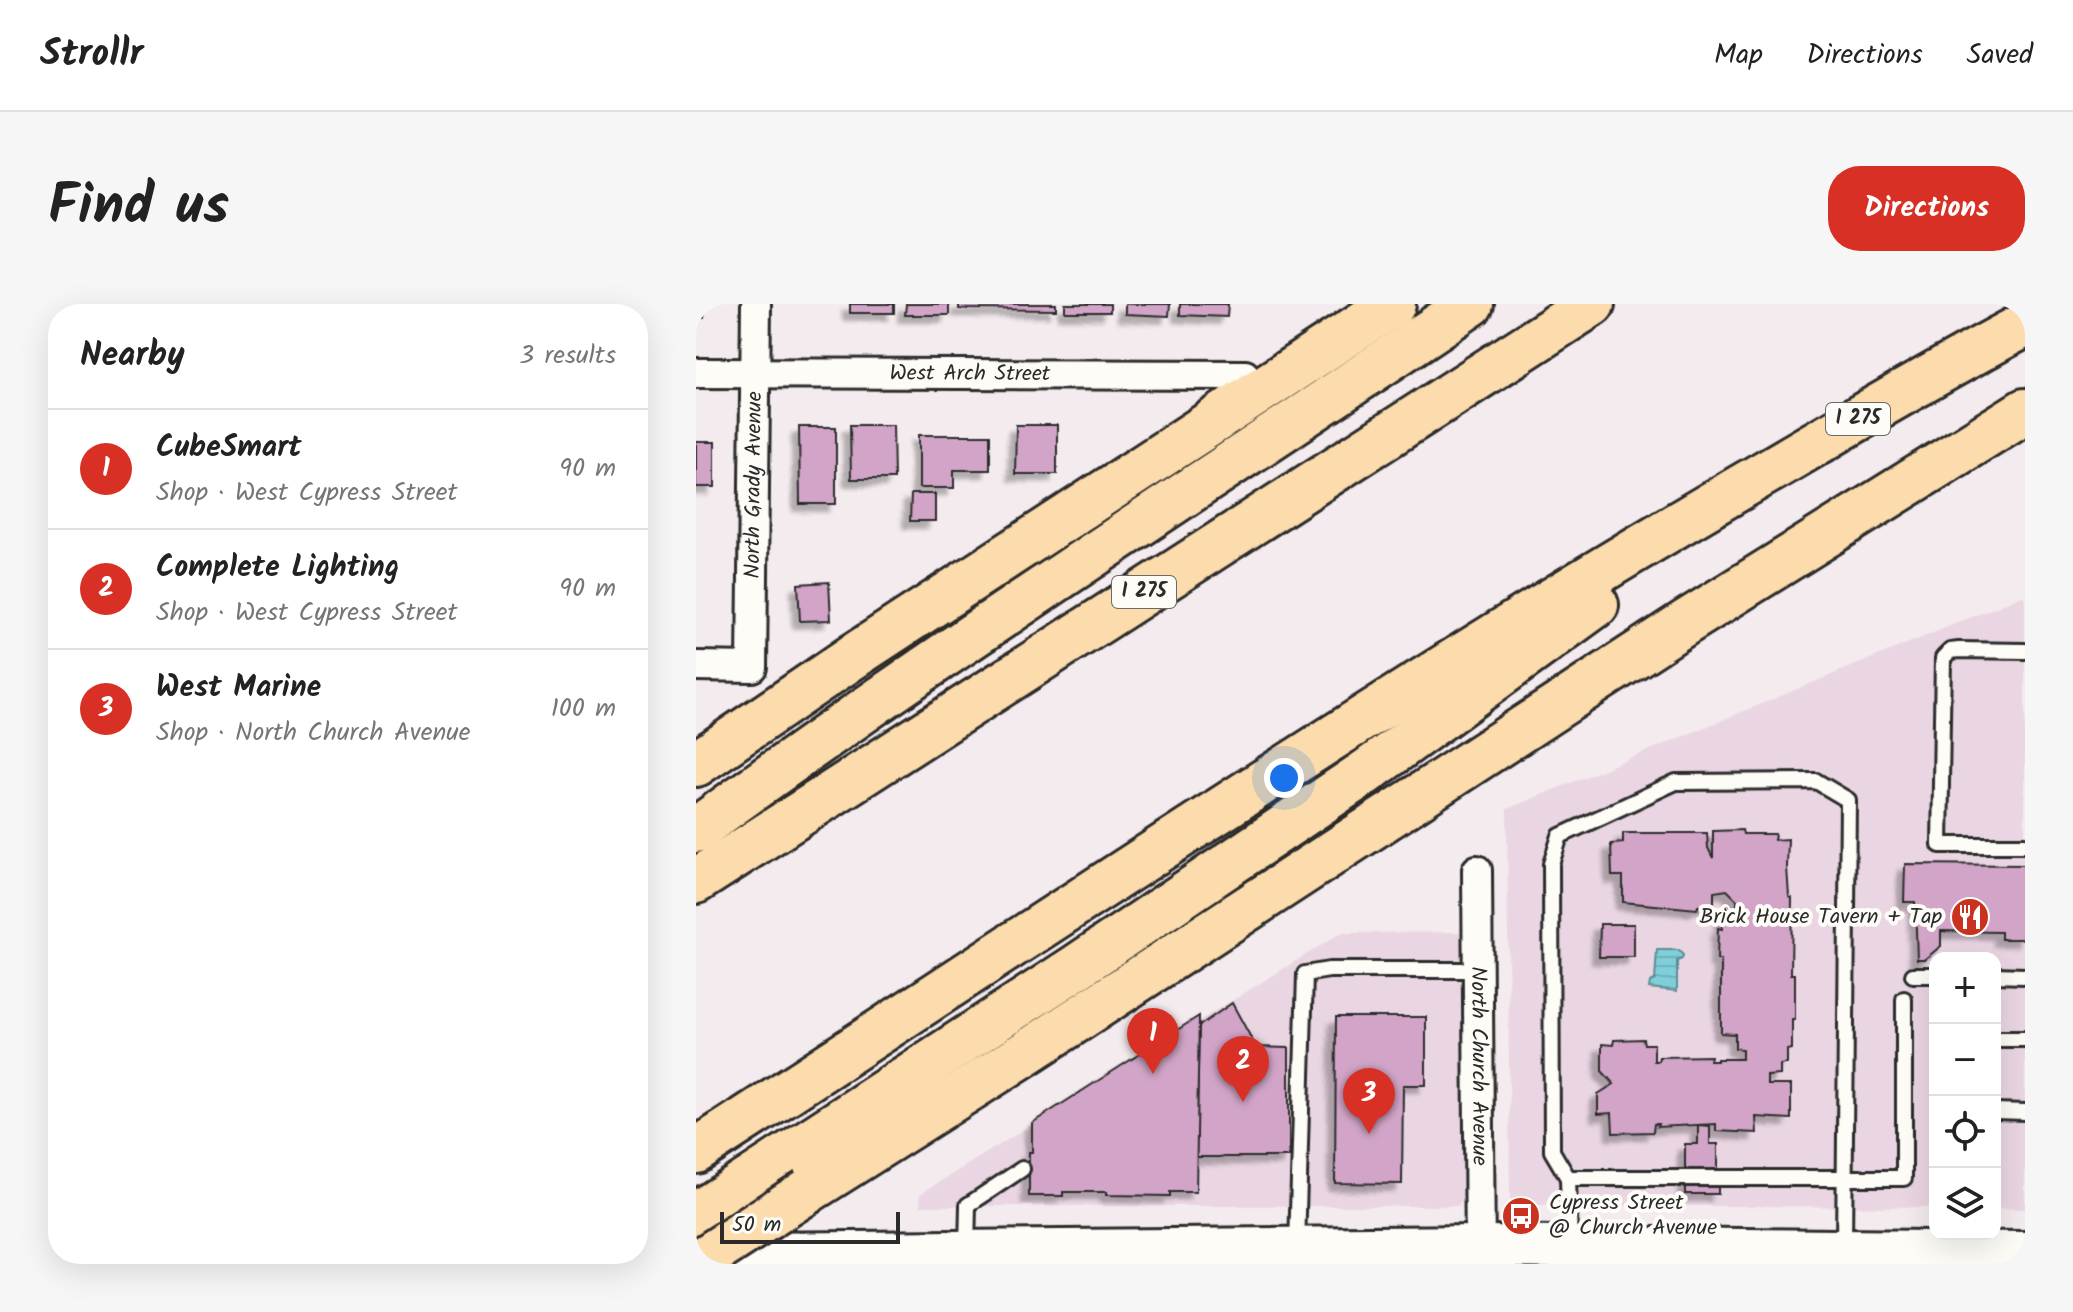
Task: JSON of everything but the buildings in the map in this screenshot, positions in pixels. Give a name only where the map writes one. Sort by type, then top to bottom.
[{"type":"highway","points":[[696,764],[881,639],[1393,304]]},
{"type":"highway","points":[[696,830],[1058,577],[1471,304]]},
{"type":"highway","name":"I 275","points":[[696,881],[1592,304]]},
{"type":"highway","name":"I 275","points":[[702,1147],[1405,691],[1667,530],[1949,365],[2025,325]]},
{"type":"highway","points":[[696,1215],[794,1176],[1026,1053],[1698,614],[2025,411]]},
{"type":"highway","points":[[1962,449],[2025,445]]},
{"type":"highway","points":[[696,1264],[794,1176],[1075,968],[1366,772],[1619,588],[1778,465]]},
{"type":"street","name":"North Grady Avenue","points":[[696,666],[752,667],[756,304]]},
{"type":"street","name":"West Arch Street","points":[[696,373],[1245,375]]},
{"type":"street","name":"North Church Avenue","points":[[1477,870],[1480,1255]]},
{"type":"street","points":[[696,1235],[737,1260],[984,1255],[1137,1256],[1297,1247],[1480,1255],[1570,1246],[1624,1256],[1742,1257],[1844,1250],[2025,1252]]},
{"type":"lane","points":[[2025,651],[1959,650],[1950,651],[1943,658],[1940,845],[2025,845]]},
{"type":"lane","points":[[1570,1246],[1568,1178],[1552,1151],[1551,864],[1560,836],[1676,782],[1816,781],[1848,800],[1844,1250]]},
{"type":"lane","points":[[1297,1247],[1305,974],[1329,970],[1479,970]]},
{"type":"lane","points":[[1913,975],[1929,975]]},
{"type":"lane","points":[[2001,975],[2025,976]]},
{"type":"lane","points":[[1568,1178],[1904,1178],[1904,999]]},
{"type":"lane","points":[[2001,1039],[2025,1039]]},
{"type":"lane","points":[[2001,1111],[2025,1112]]},
{"type":"lane","points":[[984,1255],[968,1205],[1022,1169]]},
{"type":"shaded area","points":[[2025,595],[2025,1209],[2001,1208],[2001,952],[1929,952],[1929,1207],[1510,1205],[1507,809]]},
{"type":"shaded area","points":[[1469,932],[1466,1196],[1458,1206],[921,1206],[920,1194],[1341,933]]},
{"type":"water","points":[[1657,950],[1678,950],[1683,955],[1677,961],[1677,991],[1649,988],[1650,982],[1655,980]]},
{"type":"place","name":"Brick House Tavern + Tap","points":[[1970,917]]},
{"type":"place","name":"CubeSmart","points":[[1153,1074]]},
{"type":"place","name":"Complete Lighting","points":[[1243,1102]]},
{"type":"place","name":"West Marine","points":[[1369,1134]]},
{"type":"place","name":"Cypress Street @ Church Avenue","points":[[1521,1216]]}]
